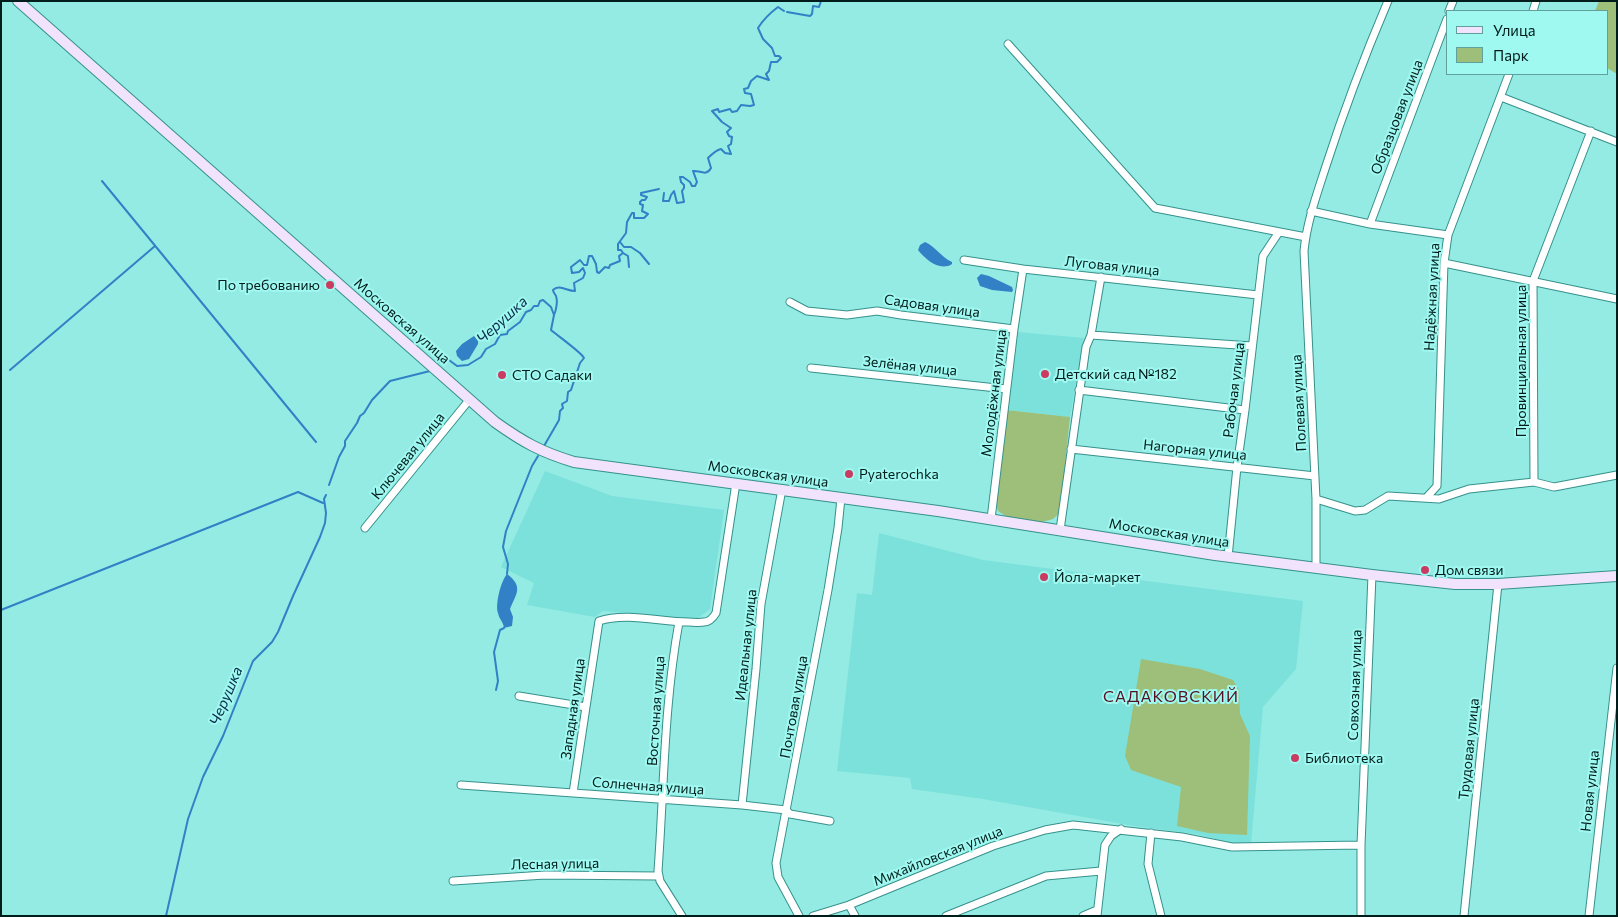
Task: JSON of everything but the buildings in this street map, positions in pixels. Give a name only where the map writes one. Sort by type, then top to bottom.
[{"type":"main road","name":"Московская улица","points":[[18,1],[178,140],[495,422],[522,442],[549,454],[574,462],[782,489],[1228,556],[1372,575],[1455,584],[1498,584],[1617,576]]},
{"type":"street","name":"Полевая улица","points":[[1316,568],[1316,499],[1305,260],[1306,237],[1312,211],[1337,134],[1370,43],[1388,1]]},
{"type":"street","name":"Образцовая улица","points":[[1370,224],[1446,22]]},
{"type":"street","points":[[1008,44],[1155,208],[1306,237]]},
{"type":"street","name":"Надёжная улица","points":[[1426,498],[1436,486],[1444,262],[1448,235],[1509,75]]},
{"type":"street","points":[[1501,97],[1617,142]]},
{"type":"street","name":"Провинциальная улица","points":[[1534,482],[1533,281],[1591,131]]},
{"type":"street","points":[[1312,211],[1370,224],[1448,235]]},
{"type":"street","name":"Рабочая улица","points":[[1228,556],[1236,467],[1245,410],[1263,256],[1279,232]]},
{"type":"street","name":"Луговая улица","points":[[964,260],[1023,270],[1258,295]]},
{"type":"street","points":[[1444,262],[1617,299]]},
{"type":"street","name":"Молодёжная улица","points":[[991,519],[1006,389],[1023,270]]},
{"type":"street","points":[[1060,530],[1079,390],[1101,277]]},
{"type":"street","name":"Садовая улица","points":[[790,302],[807,311],[847,315],[876,311],[1014,329]]},
{"type":"street","points":[[1091,335],[1252,346]]},
{"type":"street","name":"Зелёная улица","points":[[811,368],[1006,389]]},
{"type":"street","points":[[1079,390],[1245,410]]},
{"type":"street","name":"Ключевая улица","points":[[365,528],[470,399]]},
{"type":"street","name":"Нагорная улица","points":[[1071,449],[1315,476]]},
{"type":"street","points":[[1316,499],[1355,511],[1365,510],[1388,496],[1439,499],[1469,489],[1534,482],[1554,487],[1617,475]]},
{"type":"street","points":[[679,622],[705,622],[712,619],[716,613],[736,483]]},
{"type":"street","name":"Идеальная улица","points":[[742,805],[761,604],[782,489]]},
{"type":"street","name":"Почтовая улица","points":[[798,916],[778,877],[776,863],[828,590],[841,498]]},
{"type":"street","name":"Совхозная улица","points":[[1361,916],[1361,845],[1372,575]]},
{"type":"street","name":"Трудовая улица","points":[[1464,916],[1498,584]]},
{"type":"street","name":"Западная улица","points":[[573,793],[599,621],[636,618],[679,622]]},
{"type":"street","name":"Восточная улица","points":[[658,876],[673,656],[679,622]]},
{"type":"street","name":"Новая улица","points":[[1589,916],[1617,668]]},
{"type":"street","points":[[519,696],[586,707]]},
{"type":"street","name":"Солнечная улица","points":[[461,785],[742,805],[786,810],[790,814],[830,821]]},
{"type":"street","name":"Михайловская улица","points":[[813,916],[849,905],[993,846],[1045,830],[1073,825],[1198,839],[1232,847],[1361,845]]},
{"type":"street","points":[[1084,916],[1097,913],[1105,845],[1111,836],[1121,829]]},
{"type":"street","points":[[1151,833],[1148,864],[1161,916]]},
{"type":"street","points":[[946,916],[1046,876],[1101,871]]},
{"type":"street","name":"Лесная улица","points":[[453,881],[545,875],[658,876]]},
{"type":"street","points":[[658,876],[682,916]]},
{"type":"street","points":[[849,905],[855,916]]},
{"type":"shaded area","points":[[925,242],[952,262],[952,264],[947,266],[938,265],[925,257],[918,250],[920,245]]},
{"type":"shaded area","points":[[981,274],[1012,287],[1012,292],[992,290],[980,286],[977,278]]},
{"type":"shaded area","points":[[1017,332],[1084,338],[1070,417],[1006,410]]},
{"type":"shaded area","points":[[474,336],[478,344],[469,359],[462,361],[457,356],[456,351],[462,344]]},
{"type":"shaded area","points":[[545,471],[612,496],[724,510],[710,609],[697,619],[603,611],[595,617],[527,605],[534,583],[501,567]]},
{"type":"shaded area","points":[[879,533],[983,560],[1303,601],[1296,669],[1263,707],[1251,844],[1233,843],[1196,834],[1134,826],[983,799],[912,789],[910,778],[837,771],[857,593],[872,595]]},
{"type":"shaded area","points":[[507,574],[515,583],[517,591],[510,609],[513,617],[512,626],[504,628],[497,604],[501,587]]},
{"type":"green space","points":[[1599,1],[1617,1],[1617,74],[1608,69],[1608,10],[1595,10]]},
{"type":"green space","points":[[1006,410],[1070,417],[1060,513],[1053,519],[1042,522],[1007,517],[998,511],[996,504]]},
{"type":"green space","points":[[1141,659],[1200,669],[1233,680],[1239,690],[1240,714],[1250,736],[1247,835],[1208,833],[1177,826],[1181,787],[1131,770],[1125,756]]},
{"type":"waterway","name":"Черушка","points":[[787,12],[810,16],[813,6],[819,7],[821,1]]},
{"type":"waterway","name":"Черушка","points":[[664,193],[663,201],[669,201],[674,191],[677,203],[684,202],[682,191],[684,185],[680,177],[683,177],[692,186],[695,186],[697,182],[693,171],[705,173],[709,171],[711,168],[708,158],[721,149],[725,153],[731,154],[728,146],[731,144],[732,137],[727,132],[731,128],[722,122],[712,111],[718,109],[719,112],[730,109],[732,112],[737,111],[741,105],[754,105],[751,94],[745,93],[744,89],[748,88],[751,81],[757,76],[769,80],[766,74],[769,71],[771,62],[777,62],[781,58],[775,56],[772,48],[763,39],[758,28],[778,7],[784,11]]},
{"type":"waterway","points":[[102,181],[316,442]]},
{"type":"waterway","name":"Черушка","points":[[439,362],[449,360],[457,366],[468,365],[481,357],[486,349],[495,344],[500,335],[507,334],[508,331],[520,322],[526,312],[534,306],[538,306],[540,301],[543,300],[551,307],[554,315],[557,301],[553,290],[560,288],[575,291],[574,283],[583,278],[585,273],[583,268],[579,272],[572,273],[571,267],[580,260],[584,265],[587,265],[589,256],[592,256],[599,273],[605,267],[609,268],[610,265],[620,261],[619,256],[623,253],[621,250],[618,250],[618,244],[626,233],[627,222],[632,213],[634,213],[634,218],[644,218],[648,214],[642,211],[643,205],[640,202],[647,197],[641,195],[641,193],[659,189]]},
{"type":"waterway","points":[[620,242],[624,247],[631,247],[640,253],[649,264]]},
{"type":"waterway","points":[[10,370],[155,246]]},
{"type":"waterway","points":[[623,253],[628,256],[629,267]]},
{"type":"waterway","points":[[544,446],[559,420],[560,411],[563,408],[562,404],[567,401],[568,392],[571,390],[580,363],[584,358],[551,330],[554,315]]},
{"type":"waterway","name":"Черушка","points":[[329,485],[345,446],[345,441],[372,400],[390,381],[430,371]]},
{"type":"waterway","points":[[507,574],[508,564],[503,547],[506,531],[532,466],[538,456]]},
{"type":"waterway","points":[[1,610],[298,492],[323,503]]},
{"type":"waterway","name":"Черушка","points":[[166,916],[188,819],[203,777],[223,736],[253,661],[272,642],[278,632],[320,537],[325,523],[324,499],[326,495]]},
{"type":"waterway","points":[[496,690],[498,681],[494,652],[500,630],[504,628]]},
{"type":"place","name":"По требованию","points":[[330,285]]},
{"type":"place","name":"Детский сад №182","points":[[1045,374]]},
{"type":"place","name":"СТО Садаки","points":[[502,375]]},
{"type":"place","name":"Pyaterochka","points":[[849,474]]},
{"type":"place","name":"Дом связи","points":[[1425,570]]},
{"type":"place","name":"Йола-маркет","points":[[1044,577]]},
{"type":"place","name":"Библиотека","points":[[1295,758]]},
{"type":"district","name":"САДАКОВСКИЙ","points":[[1171,697]]}]
